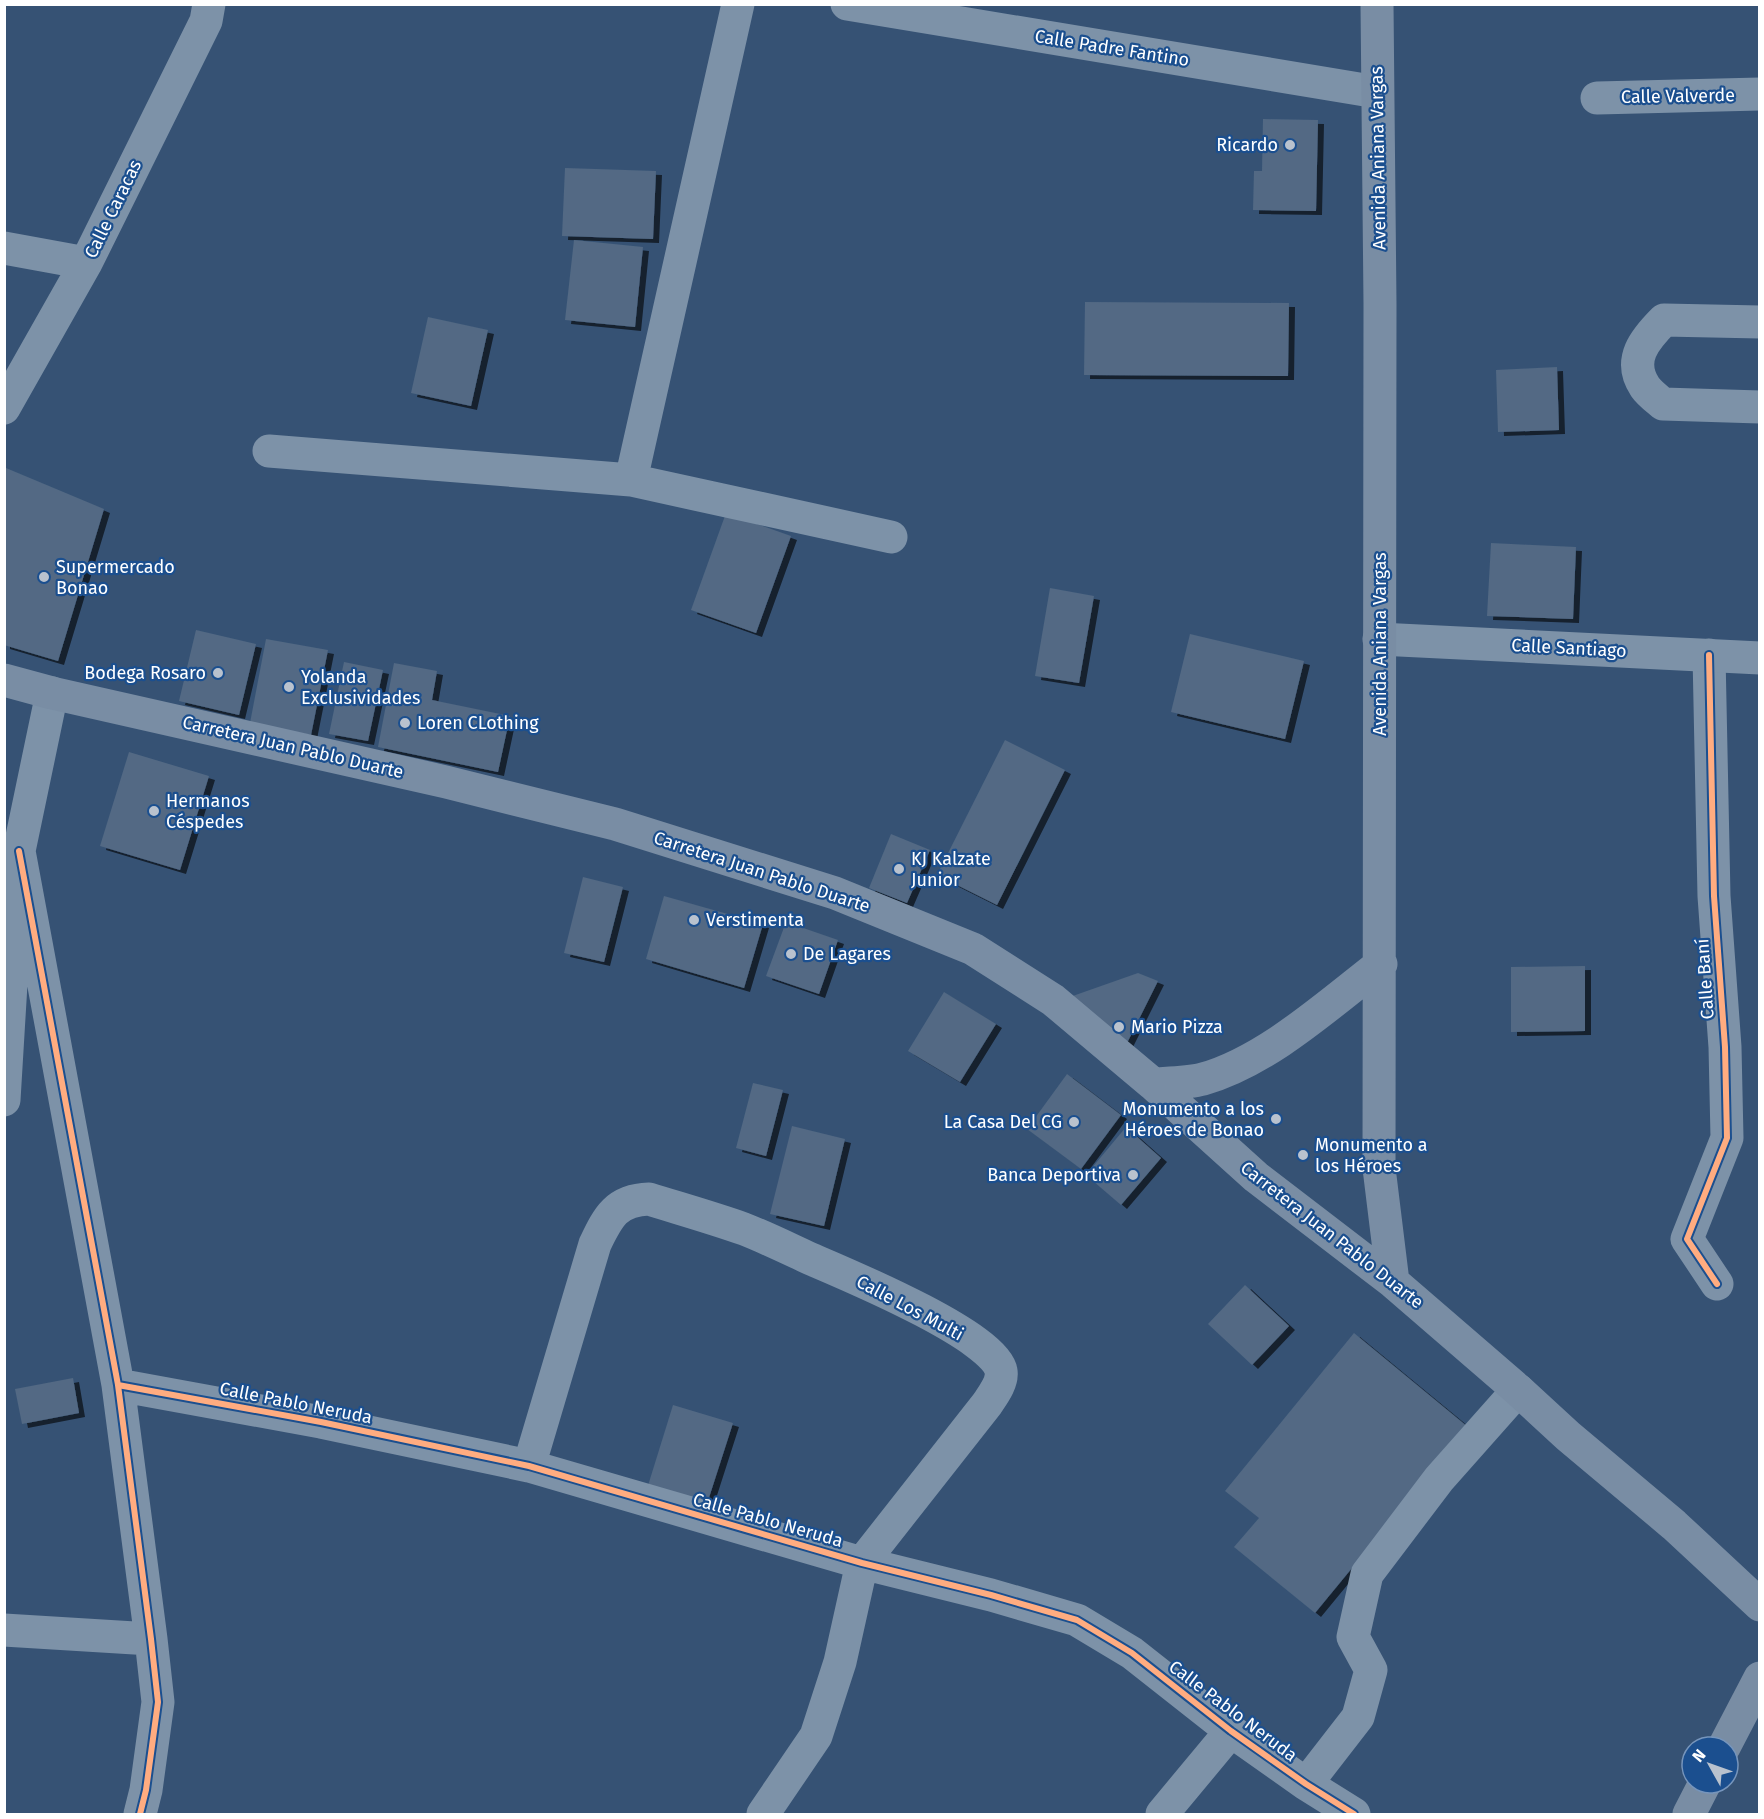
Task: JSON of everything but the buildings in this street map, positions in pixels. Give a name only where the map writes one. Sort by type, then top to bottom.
[{"type":"main road","name":"Avenida Aniana Vargas","points":[[1377,4],[1380,304],[1379,1168],[1393,1282]]},
{"type":"main road","name":"Carretera Juan Pablo Duarte","points":[[4,680],[52,693],[446,782],[615,824],[835,893],[973,949],[1053,1000],[1153,1084],[1256,1177],[1393,1282],[1568,1436],[1674,1525],[1760,1605]]},
{"type":"main road","points":[[1153,1084],[1203,1079],[1249,1060],[1310,1019],[1381,964]]},
{"type":"main road","points":[[1730,1735],[1760,1678]]},
{"type":"main road","points":[[1689,1815],[1699,1795]]},
{"type":"street","name":"Calle Caracas","points":[[4,408],[86,264],[206,21],[209,4]]},
{"type":"street","points":[[631,480],[738,4]]},
{"type":"street","name":"Calle Padre Fantino","points":[[847,4],[1377,92]]},
{"type":"street","name":"Calle Valverde","points":[[1597,98],[1760,94]]},
{"type":"street","points":[[4,248],[86,264]]},
{"type":"street","points":[[1760,322],[1664,320],[1645,339],[1636,364],[1645,387],[1663,404],[1760,407]]},
{"type":"street","points":[[269,450],[631,480],[891,537]]},
{"type":"street","name":"Calle Santiago","points":[[1379,639],[1760,658]]},
{"type":"street","name":"Calle Baní","points":[[1709,655],[1714,896],[1725,1047],[1727,1138],[1687,1239],[1717,1284]]},
{"type":"street","points":[[4,1100],[19,851],[52,693]]},
{"type":"street","points":[[19,851],[118,1385],[151,1639],[158,1702],[146,1790],[140,1815]]},
{"type":"street","name":"Calle Los Multi","points":[[529,1466],[595,1244],[615,1211],[632,1200],[649,1199],[746,1230],[945,1322],[996,1360],[1001,1372],[998,1387],[987,1404],[862,1563],[840,1662],[816,1736],[763,1815]]},
{"type":"street","name":"Calle Pablo Neruda","points":[[118,1385],[321,1422],[529,1466],[862,1563],[991,1595],[1077,1620],[1132,1653],[1231,1731],[1354,1815]]},
{"type":"street","points":[[1306,1784],[1358,1717],[1371,1670],[1353,1637],[1367,1574],[1439,1479],[1518,1390]]},
{"type":"street","points":[[4,1630],[151,1639]]},
{"type":"street","points":[[1162,1815],[1231,1731]]},
{"type":"cycle path","points":[[1709,655],[1714,896],[1725,1047],[1727,1138],[1687,1239],[1717,1284]]},
{"type":"cycle path","points":[[19,851],[118,1385],[151,1639],[158,1702],[146,1790],[140,1814]]},
{"type":"cycle path","points":[[118,1385],[321,1422],[529,1466],[862,1563],[991,1595],[1077,1620],[1132,1653],[1231,1731],[1306,1784],[1354,1814]]},
{"type":"place","name":"Ricardo","points":[[1290,145]]},
{"type":"place","name":"Supermercado Bonao","points":[[44,577]]},
{"type":"place","name":"Bodega Rosaro","points":[[218,673]]},
{"type":"place","name":"Yolanda Exclusividades","points":[[289,687]]},
{"type":"place","name":"Loren CLothing","points":[[405,723]]},
{"type":"place","name":"Hermanos Céspedes","points":[[154,811]]},
{"type":"place","name":"KJ Kalzate Junior","points":[[899,869]]},
{"type":"place","name":"Verstimenta","points":[[694,920]]},
{"type":"place","name":"De Lagares","points":[[791,954]]},
{"type":"place","name":"Mario Pizza","points":[[1119,1027]]},
{"type":"place","name":"Monumento a los Héroes de Bonao","points":[[1276,1119]]},
{"type":"place","name":"La Casa Del CG","points":[[1074,1122]]},
{"type":"place","name":"Monumento a los Héroes","points":[[1303,1155]]},
{"type":"place","name":"Banca Deportiva","points":[[1133,1175]]}]
